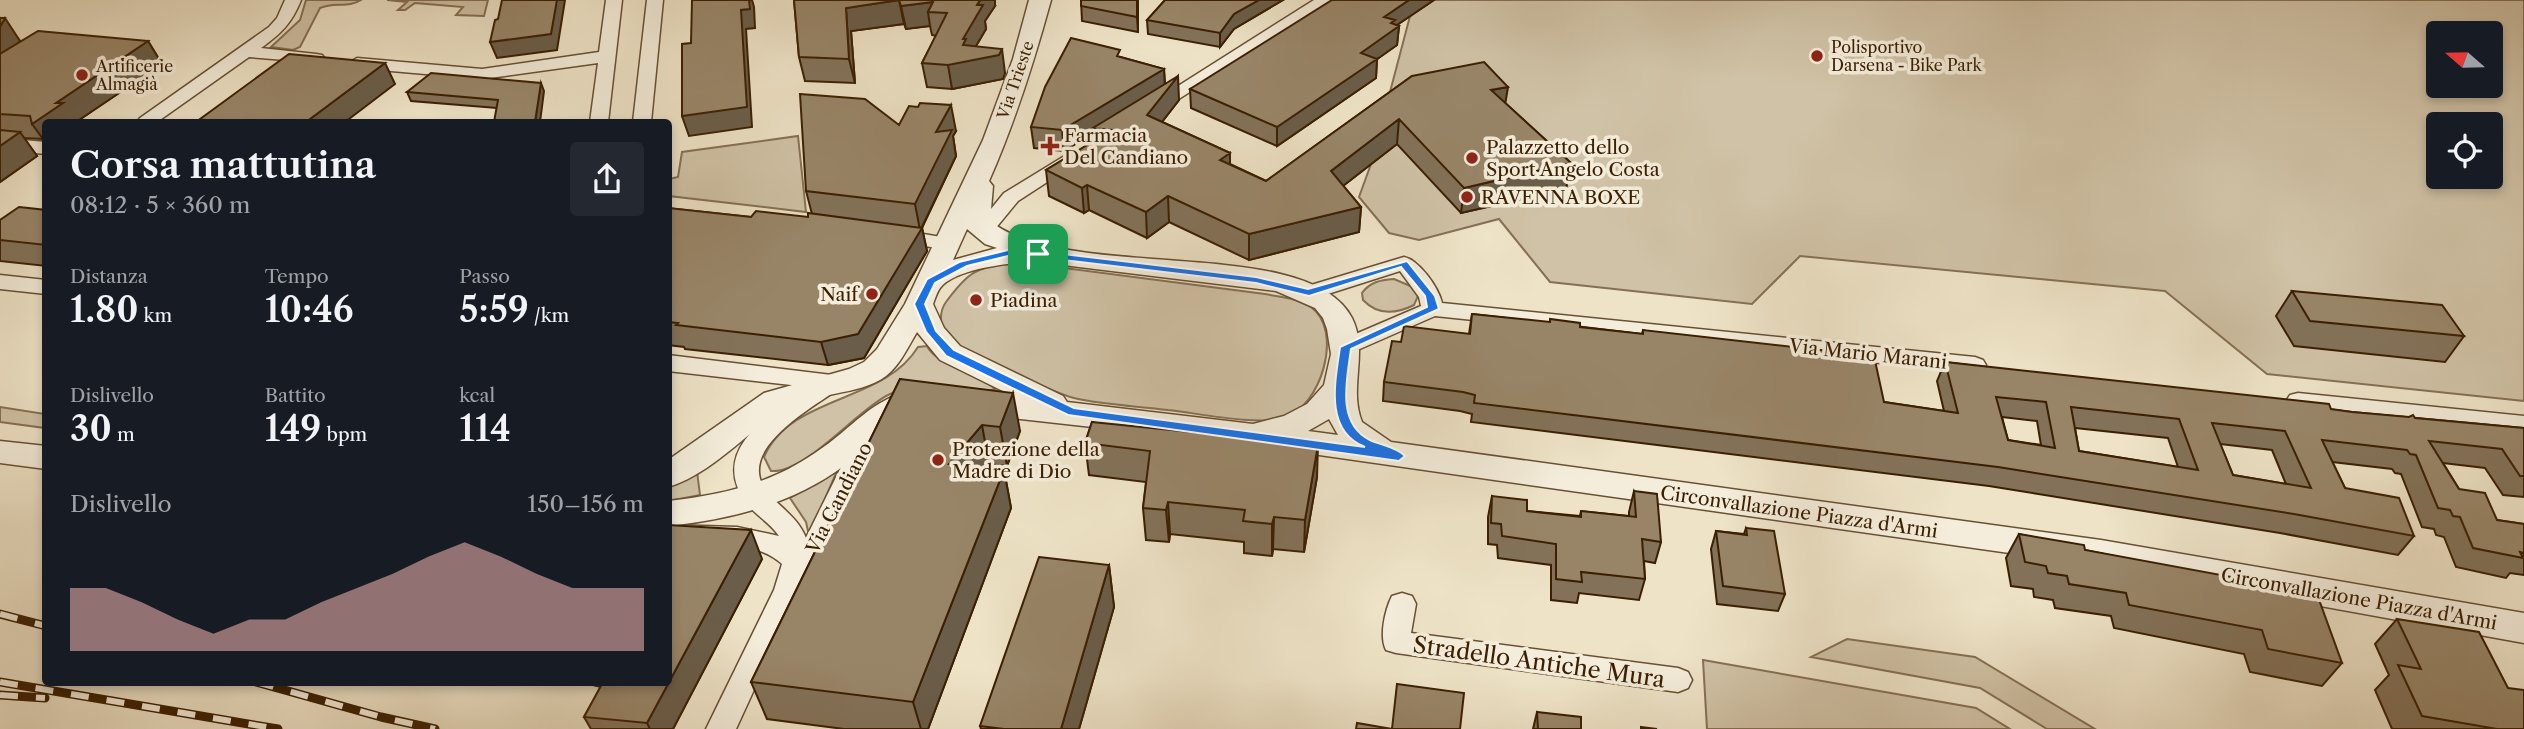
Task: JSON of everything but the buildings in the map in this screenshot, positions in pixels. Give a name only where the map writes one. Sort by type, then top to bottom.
[{"type":"street","points":[[150,119],[246,52],[285,20],[293,0]]},
{"type":"street","points":[[599,119],[614,0]]},
{"type":"street","points":[[642,119],[655,0]]},
{"type":"street","name":"Via Trieste","points":[[947,244],[986,158],[1024,59],[1041,0]]},
{"type":"street","points":[[1139,116],[1325,0]]},
{"type":"street","points":[[246,52],[482,74],[607,56]]},
{"type":"street","points":[[0,144],[42,148]]},
{"type":"street","points":[[1038,254],[994,238],[983,231],[999,209],[1022,188],[1092,145]]},
{"type":"street","name":"Via Trieste","points":[[983,231],[975,218],[986,158]]},
{"type":"street","points":[[873,233],[947,244]]},
{"type":"street","name":"Via Candiano","points":[[721,729],[787,590],[796,561],[797,550],[789,529],[757,498],[746,469],[747,456],[755,442],[783,416],[805,404],[832,382],[860,376],[875,369],[888,356],[925,293],[947,244]]},
{"type":"street","points":[[925,293],[963,264],[1008,253],[1038,254],[1256,280],[1309,293],[1334,310],[1341,323],[1345,347],[1341,384],[1342,416],[1350,431],[1363,442],[1399,456]]},
{"type":"street","points":[[1309,293],[1404,263],[1430,296],[1433,309]]},
{"type":"street","points":[[0,282],[42,287]]},
{"type":"street","name":"Circonvallazione Piazza d'Armi","points":[[925,293],[931,332],[950,353],[1072,412]]},
{"type":"street","name":"Via Mario Marani","points":[[1345,347],[1433,309],[1991,367]]},
{"type":"street","points":[[672,363],[832,382]]},
{"type":"street","points":[[672,473],[690,463],[775,400],[832,382]]},
{"type":"street","points":[[1227,431],[1276,430],[1302,422],[1326,406],[1341,384]]},
{"type":"street","name":"Circonvallazione Piazza d'Armi","points":[[891,407],[921,399],[1072,412],[1227,431],[2101,553],[2524,628]]},
{"type":"street","points":[[2280,399],[2524,424]]},
{"type":"street","points":[[672,514],[718,508],[757,498],[806,475],[848,446],[891,407]]},
{"type":"street","name":"Via Candiano","points":[[787,590],[807,562],[861,451],[891,407]]},
{"type":"street","points":[[0,452],[42,457]]},
{"type":"street","points":[[672,536],[733,537],[772,543],[782,547],[796,561]]},
{"type":"street","name":"Stradello Antiche Mura","points":[[1402,604],[1396,642],[1678,680]]},
{"type":"shaded area","points":[[306,0],[361,0],[352,4],[320,8],[300,47],[293,50],[271,47],[300,20]]},
{"type":"shaded area","points":[[387,0],[488,0],[484,16],[456,15],[463,7],[415,3],[405,10],[398,10],[407,2]]},
{"type":"shaded area","points":[[1433,0],[2524,0],[2524,401],[2267,374],[2165,291],[1800,256],[1752,304],[1550,282],[1499,219],[1419,240],[1389,233],[1359,197],[1371,164],[1410,16]]},
{"type":"shaded area","points":[[798,136],[806,212],[672,196],[672,178],[678,177],[682,152]]},
{"type":"shaded area","points":[[1010,261],[1265,294],[1301,302],[1311,307],[1321,318],[1326,333],[1327,350],[1318,384],[1297,411],[1284,418],[1259,421],[1097,402],[1074,398],[1049,389],[956,345],[946,336],[942,326],[943,306],[967,278],[980,270]]},
{"type":"shaded area","points":[[1394,279],[1415,288],[1418,296],[1414,305],[1387,312],[1375,309],[1363,300],[1362,293],[1368,286]]},
{"type":"shaded area","points":[[927,346],[939,359],[995,389],[971,392],[929,388],[901,390],[875,403],[799,463],[771,471],[764,457],[777,437],[795,421],[883,379],[902,366],[918,347]]},
{"type":"shaded area","points":[[0,407],[42,414],[42,428],[0,422]]},
{"type":"shaded area","points":[[697,471],[700,495],[672,500],[672,484]]},
{"type":"shaded area","points":[[837,471],[809,536],[806,522],[790,498]]},
{"type":"shaded area","points":[[1847,639],[1975,657],[2095,729],[2047,729],[1980,688],[1811,657]]},
{"type":"shaded area","points":[[1703,660],[1976,708],[2010,729],[1707,729]]},
{"type":"railway","points":[[0,614],[42,625]]},
{"type":"railway","points":[[0,682],[278,729]]},
{"type":"railway","points":[[270,686],[435,729]]},
{"type":"railway","points":[[0,695],[45,698]]},
{"type":"place","name":"Polisportivo Darsena - Bike Park","points":[[1817,56]]},
{"type":"place","name":"Artificerie Almagià","points":[[82,75]]},
{"type":"place","name":"Farmacia Del Candiano","points":[[1050,146]]},
{"type":"place","name":"Palazzetto dello Sport Angelo Costa","points":[[1472,158]]},
{"type":"place","name":"RAVENNA BOXE","points":[[1467,197]]},
{"type":"place","name":"Naif","points":[[872,294]]},
{"type":"place","name":"Piadina","points":[[976,300]]},
{"type":"place","name":"Protezione della Madre di Dio","points":[[938,460]]},
{"type":"route","points":[[1008,253],[1038,254],[1256,280],[1309,293],[1404,263],[1430,296],[1433,309],[1345,347],[1341,384],[1342,416],[1350,431],[1363,442],[1399,456],[1072,412],[950,353],[940,344],[931,332],[919,304],[930,281],[963,264],[984,257],[1008,253]]}]
